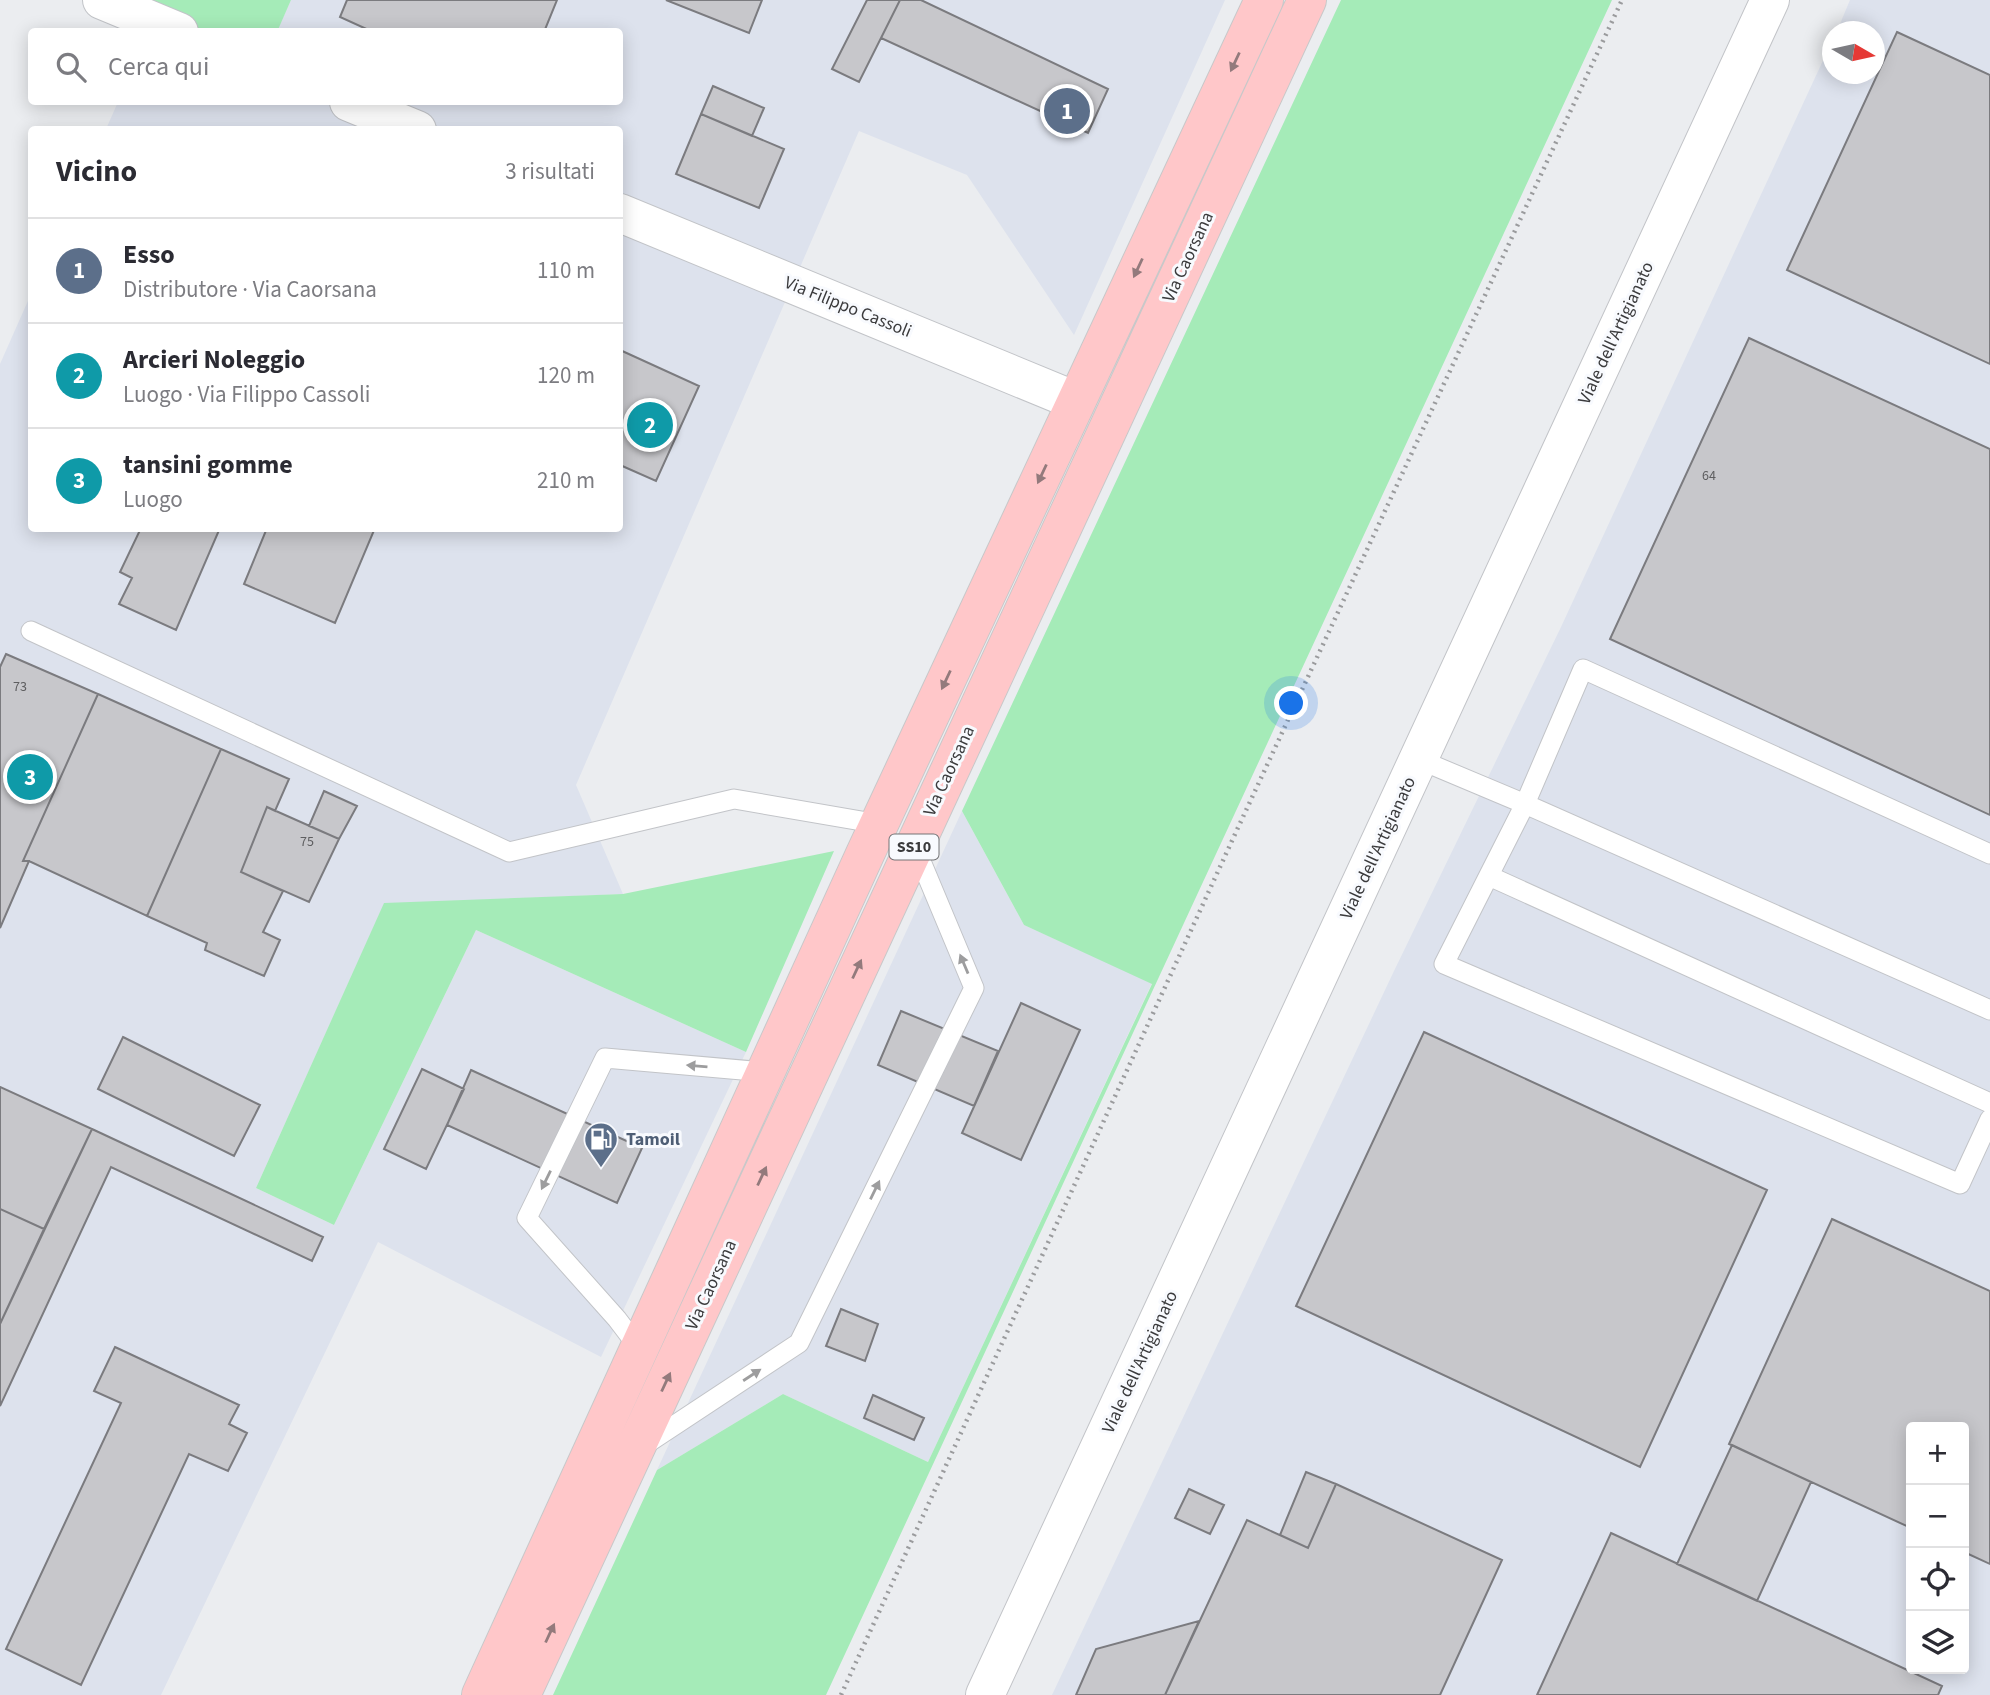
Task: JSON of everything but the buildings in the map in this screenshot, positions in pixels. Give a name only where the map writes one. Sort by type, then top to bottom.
[{"type":"main road","name":"SS10","points":[[481,1695],[879,824],[1264,0]]},
{"type":"main road","name":"Via Caorsana","points":[[522,1695],[1307,0]]},
{"type":"street","points":[[102,0],[168,28]]},
{"type":"street","name":"Viale dell'Artigianato","points":[[985,1695],[1770,0]]},
{"type":"street","points":[[356,105],[407,126]]},
{"type":"street","name":"Via Filippo Cassoli","points":[[623,214],[1076,401]]},
{"type":"lane","points":[[31,631],[509,852],[734,799],[879,824]]},
{"type":"lane","points":[[1990,854],[1583,669],[1525,804],[1444,964],[1961,1184],[1990,1119]]},
{"type":"lane","points":[[1419,759],[1990,1010]]},
{"type":"lane","points":[[634,1453],[799,1343],[974,988],[914,846]]},
{"type":"lane","points":[[1489,876],[1990,1102]]},
{"type":"lane","points":[[639,1348],[617,1319],[527,1218],[605,1058],[765,1072]]},
{"type":"path","points":[[841,1695],[1230,845],[1622,0]]},
{"type":"shaded area","points":[[291,0],[1225,0],[1074,335],[967,175],[859,131],[576,785],[623,894],[384,904],[256,1188],[334,1225],[476,930],[746,1052],[601,1357],[378,1242],[161,1695],[0,1695],[0,364],[28,301],[28,532],[623,532],[623,126],[107,126],[117,105],[623,105],[623,28],[278,28]]},
{"type":"shaded area","points":[[1850,0],[1990,0],[1990,1695],[1052,1695],[1394,971],[1561,627],[1822,63],[1822,84],[1885,84],[1885,21],[1841,21]]},
{"type":"shaded area","points":[[962,811],[1024,925],[1152,983],[928,1462],[783,1394],[657,1470]]},
{"type":"green space","points":[[106,0],[291,0],[279,28],[174,28]]},
{"type":"green space","points":[[1341,0],[1612,0],[826,1695],[553,1695],[657,1470],[783,1394],[928,1462],[1152,984],[1024,925],[962,811]]},
{"type":"green space","points":[[834,851],[746,1052],[476,930],[334,1225],[256,1188],[384,903],[623,894]]},
{"type":"place","name":"Esso","points":[[1067,111]]},
{"type":"place","name":"Arcieri Noleggio","points":[[650,425]]},
{"type":"place","name":"tansini gomme","points":[[30,777]]},
{"type":"place","name":"Tamoil","points":[[601,1169]]}]
